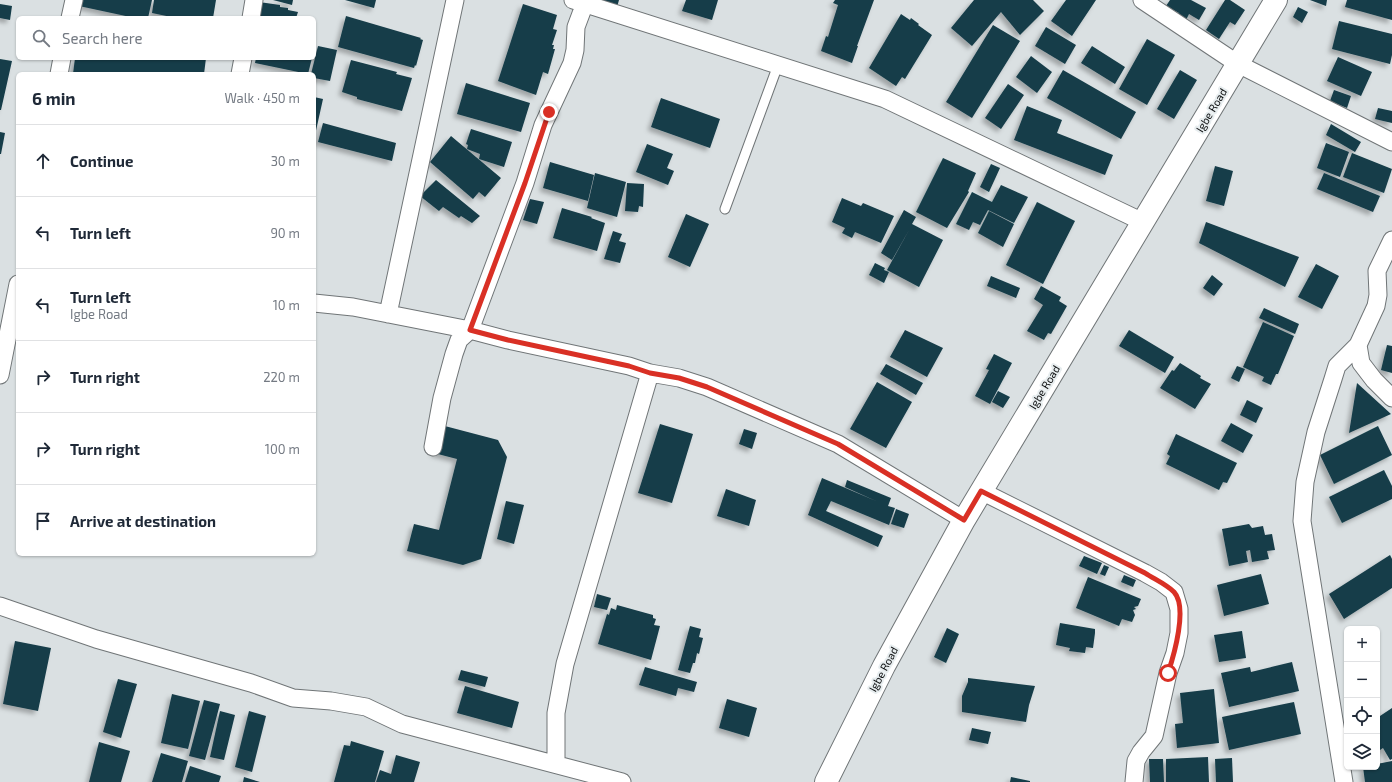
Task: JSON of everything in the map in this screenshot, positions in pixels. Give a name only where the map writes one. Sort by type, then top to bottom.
[{"type":"street","points":[[70,16],[74,0]]},
{"type":"street","points":[[251,16],[254,0]]},
{"type":"street","points":[[388,314],[455,0]]},
{"type":"street","points":[[1142,0],[1238,64],[1392,142]]},
{"type":"street","name":"Igbe Road","points":[[826,782],[884,666],[964,520],[1276,0]]},
{"type":"street","points":[[433,447],[442,398],[459,340],[470,330],[525,183],[544,125],[572,63],[575,50],[579,2],[884,99],[1143,222]]},
{"type":"street","points":[[59,72],[62,60]]},
{"type":"street","points":[[240,72],[243,60]]},
{"type":"street","points":[[1344,782],[1302,521],[1305,482],[1316,432],[1337,366],[1358,345],[1376,306],[1378,295],[1377,271],[1392,240]]},
{"type":"street","points":[[0,375],[16,294]]},
{"type":"street","points":[[316,303],[353,307],[470,330],[508,340],[629,366],[650,373],[679,378],[707,387],[838,444],[964,520]]},
{"type":"street","points":[[1358,345],[1361,363],[1374,380],[1392,398]]},
{"type":"street","points":[[556,764],[556,713],[565,664],[650,373]]},
{"type":"street","points":[[981,491],[1145,573],[1161,582],[1174,592],[1179,609],[1178,640],[1168,673],[1154,736],[1141,752],[1136,761],[1134,782]]},
{"type":"street","points":[[0,606],[96,639],[251,684],[293,698],[331,701],[366,707],[402,724],[622,782]]},
{"type":"lane","points":[[725,209],[778,65]]},
{"type":"building","points":[[80,0],[152,0],[148,16],[126,16],[79,6]]},
{"type":"building","points":[[154,0],[216,0],[213,16],[166,16],[152,13]]},
{"type":"building","points":[[273,0],[293,0],[292,5]]},
{"type":"building","points":[[345,0],[376,0],[374,8]]},
{"type":"building","points":[[603,0],[619,0],[617,7],[603,2]]},
{"type":"building","points":[[686,0],[718,0],[712,20],[682,11]]},
{"type":"building","points":[[835,0],[874,0],[852,63],[821,51],[826,36],[828,37],[838,5],[833,3]]},
{"type":"building","points":[[974,0],[1033,0],[1044,11],[1020,35],[1001,12],[972,46],[951,28]]},
{"type":"building","points":[[1066,0],[1096,0],[1072,36],[1051,21]]},
{"type":"building","points":[[1170,0],[1191,0],[1206,8],[1199,20],[1189,14],[1185,22],[1177,17],[1179,13],[1166,6]]},
{"type":"building","points":[[1225,0],[1230,0],[1245,10],[1235,25],[1230,22],[1219,39],[1206,30]]},
{"type":"building","points":[[1310,0],[1327,0],[1326,6]]},
{"type":"building","points":[[1347,0],[1392,0],[1392,20],[1345,7]]},
{"type":"building","points":[[259,2],[280,5],[280,7],[298,12],[297,16],[256,16]]},
{"type":"building","points":[[0,4],[12,6],[10,20],[0,18]]},
{"type":"building","points":[[523,4],[557,15],[553,29],[557,30],[552,45],[554,45],[553,49],[555,49],[548,74],[543,72],[536,95],[498,81]]},
{"type":"building","points":[[1298,7],[1308,12],[1302,23],[1293,17]]},
{"type":"building","points":[[901,14],[910,20],[911,18],[932,35],[905,79],[902,77],[896,86],[869,68]]},
{"type":"building","points":[[346,16],[421,38],[420,39],[423,40],[416,66],[415,65],[414,68],[338,47]]},
{"type":"building","points":[[1339,21],[1392,34],[1392,55],[1390,64],[1332,49]]},
{"type":"building","points":[[993,25],[1020,41],[972,118],[946,102]]},
{"type":"building","points":[[1046,27],[1076,45],[1065,64],[1035,46]]},
{"type":"building","points":[[1147,39],[1175,55],[1147,105],[1119,89]]},
{"type":"building","points":[[318,46],[337,50],[330,81],[316,78],[316,72],[312,72],[314,60],[316,60]]},
{"type":"building","points":[[1092,46],[1125,67],[1115,84],[1081,63]]},
{"type":"building","points":[[1031,56],[1052,72],[1037,93],[1016,77]]},
{"type":"building","points":[[1338,57],[1372,72],[1361,96],[1327,81]]},
{"type":"building","points":[[0,59],[12,61],[1,110],[0,110]]},
{"type":"building","points":[[75,60],[206,60],[204,72],[73,72]]},
{"type":"building","points":[[256,60],[312,60],[308,72],[298,72],[255,63]]},
{"type":"building","points":[[351,60],[397,72],[396,74],[412,78],[402,111],[357,99],[357,97],[342,92]]},
{"type":"building","points":[[1063,70],[1136,112],[1121,139],[1047,98]]},
{"type":"building","points":[[1180,70],[1197,80],[1174,119],[1157,109]]},
{"type":"building","points":[[466,83],[530,103],[521,132],[457,114]]},
{"type":"building","points":[[1008,84],[1024,95],[1001,129],[985,118]]},
{"type":"building","points":[[1334,90],[1351,96],[1347,108],[1330,101]]},
{"type":"building","points":[[316,97],[323,99],[316,130]]},
{"type":"building","points":[[661,98],[720,119],[710,148],[651,127]]},
{"type":"building","points":[[1027,106],[1062,120],[1057,133],[1113,155],[1105,175],[1014,140]]},
{"type":"building","points":[[1378,108],[1392,111],[1392,123],[1375,119]]},
{"type":"building","points":[[323,123],[396,143],[392,161],[318,142]]},
{"type":"building","points":[[1331,124],[1361,142],[1355,152],[1326,135]]},
{"type":"building","points":[[471,129],[512,142],[504,167],[479,159],[480,154],[467,149],[468,145],[466,144]]},
{"type":"building","points":[[0,132],[5,133],[1,154],[0,154]]},
{"type":"building","points":[[451,136],[501,178],[485,197],[479,192],[473,199],[430,162]]},
{"type":"building","points":[[1326,143],[1349,152],[1340,177],[1317,168]]},
{"type":"building","points":[[647,144],[673,154],[667,168],[674,171],[668,185],[636,172]]},
{"type":"building","points":[[1352,153],[1392,169],[1384,193],[1343,177]]},
{"type":"building","points":[[943,158],[976,173],[968,191],[969,192],[947,228],[916,212]]},
{"type":"building","points":[[550,162],[594,175],[588,201],[543,188]]},
{"type":"building","points":[[991,164],[1000,168],[989,192],[980,187]]},
{"type":"building","points":[[1215,166],[1233,171],[1224,206],[1206,201]]},
{"type":"building","points":[[595,173],[626,182],[617,217],[587,208]]},
{"type":"building","points":[[1324,173],[1380,196],[1373,212],[1317,189]]},
{"type":"building","points":[[436,180],[480,216],[472,223],[461,216],[459,218],[443,207],[439,211],[420,196]]},
{"type":"building","points":[[627,183],[644,184],[643,207],[639,206],[638,212],[625,211]]},
{"type":"building","points":[[1001,185],[1028,197],[1014,223],[988,210],[980,225],[973,222],[969,230],[956,224],[972,192],[992,202]]},
{"type":"building","points":[[842,198],[861,206],[863,203],[894,216],[881,243],[855,232],[852,238],[842,233],[845,228],[832,222]]},
{"type":"building","points":[[530,199],[544,202],[537,224],[523,220]]},
{"type":"building","points":[[1037,202],[1075,221],[1043,284],[1006,265]]},
{"type":"building","points":[[562,208],[592,217],[591,218],[605,223],[597,251],[553,238]]},
{"type":"building","points":[[904,210],[916,217],[912,224],[943,240],[919,287],[887,270],[909,230],[892,260],[881,253]]},
{"type":"building","points":[[989,211],[1014,224],[1003,247],[978,233]]},
{"type":"building","points":[[686,214],[709,224],[690,267],[668,257]]},
{"type":"building","points":[[1206,222],[1299,257],[1285,287],[1199,243]]},
{"type":"building","points":[[613,231],[622,234],[619,241],[626,243],[620,263],[604,259]]},
{"type":"building","points":[[875,263],[885,268],[884,270],[889,272],[884,283],[869,275]]},
{"type":"building","points":[[1316,264],[1339,276],[1322,309],[1298,297]]},
{"type":"building","points":[[1212,275],[1223,284],[1214,296],[1203,288]]},
{"type":"building","points":[[991,276],[1020,288],[1016,298],[987,286]]},
{"type":"building","points":[[1041,286],[1061,297],[1059,301],[1067,306],[1051,334],[1048,333],[1044,340],[1027,331],[1043,305],[1034,299]]},
{"type":"building","points":[[1264,308],[1299,324],[1295,334],[1259,318]]},
{"type":"building","points":[[1263,322],[1294,336],[1278,374],[1276,374],[1271,385],[1262,381],[1264,377],[1243,367]]},
{"type":"building","points":[[905,330],[943,348],[927,377],[890,357]]},
{"type":"building","points":[[1129,330],[1174,357],[1165,373],[1119,346]]},
{"type":"building","points":[[1387,345],[1392,346],[1392,373],[1381,370]]},
{"type":"building","points":[[994,354],[1012,363],[990,404],[975,396],[989,370],[986,369]]},
{"type":"building","points":[[1180,363],[1201,376],[1200,378],[1211,384],[1195,409],[1160,388],[1172,370],[1174,371]]},
{"type":"building","points":[[886,364],[923,383],[916,395],[880,374]]},
{"type":"building","points":[[1237,366],[1245,369],[1239,382],[1231,378]]},
{"type":"building","points":[[877,382],[912,402],[886,448],[850,429]]},
{"type":"building","points":[[1357,383],[1391,414],[1349,433]]},
{"type":"building","points":[[998,391],[1010,397],[1003,408],[992,402]]},
{"type":"building","points":[[1247,400],[1263,408],[1256,423],[1240,415]]},
{"type":"building","points":[[1231,423],[1253,435],[1243,453],[1221,441]]},
{"type":"building","points":[[660,424],[693,434],[672,503],[638,493]]},
{"type":"building","points":[[441,425],[498,440],[507,457],[481,559],[463,565],[407,551],[414,524],[439,530],[457,459],[434,453]]},
{"type":"building","points":[[1378,426],[1392,455],[1334,484],[1320,455]]},
{"type":"building","points":[[744,429],[757,433],[752,449],[739,444]]},
{"type":"building","points":[[1176,434],[1237,463],[1227,483],[1223,482],[1219,490],[1166,464],[1170,456],[1167,454]]},
{"type":"building","points":[[1384,470],[1392,486],[1392,499],[1342,523],[1329,497]]},
{"type":"building","points":[[822,478],[876,501],[845,487],[847,480],[891,498],[888,506],[895,508],[889,525],[831,501],[826,511],[883,536],[878,547],[808,515]]},
{"type":"building","points":[[726,489],[756,500],[749,526],[717,516]]},
{"type":"building","points":[[506,501],[524,505],[514,544],[497,539]]},
{"type":"building","points":[[896,509],[909,514],[904,528],[891,524]]},
{"type":"building","points":[[1249,524],[1252,528],[1263,526],[1265,535],[1272,534],[1275,550],[1267,551],[1269,559],[1252,562],[1250,550],[1246,551],[1248,562],[1229,566],[1222,529]]},
{"type":"building","points":[[1390,555],[1392,559],[1392,588],[1344,619],[1329,594]]},
{"type":"building","points":[[1084,556],[1102,563],[1097,574],[1079,566]]},
{"type":"building","points":[[1104,565],[1109,567],[1105,576],[1100,574]]},
{"type":"building","points":[[1261,574],[1269,604],[1224,616],[1217,585]]},
{"type":"building","points":[[1124,575],[1136,580],[1133,587],[1121,582]]},
{"type":"building","points":[[1088,577],[1141,599],[1138,606],[1134,607],[1136,609],[1133,610],[1135,615],[1132,622],[1122,619],[1119,626],[1076,608]]},
{"type":"building","points":[[597,594],[611,598],[607,610],[594,607]]},
{"type":"building","points":[[617,605],[653,615],[653,618],[656,619],[654,625],[660,626],[651,660],[598,644],[607,614],[609,615],[611,608],[616,610]]},
{"type":"building","points":[[1060,623],[1095,629],[1093,648],[1086,647],[1085,653],[1069,651],[1070,648],[1056,645]]},
{"type":"building","points":[[690,626],[701,629],[699,637],[703,638],[699,654],[697,653],[695,663],[693,663],[690,673],[678,670]]},
{"type":"building","points":[[947,628],[959,634],[946,663],[934,657]]},
{"type":"building","points":[[1242,631],[1246,658],[1219,662],[1214,635]]},
{"type":"building","points":[[15,641],[51,648],[38,711],[3,704]]},
{"type":"building","points":[[1292,662],[1299,691],[1229,707],[1221,673],[1250,667],[1251,672]]},
{"type":"building","points":[[645,667],[697,682],[694,692],[678,688],[676,696],[639,685]]},
{"type":"building","points":[[461,670],[488,677],[485,687],[458,680]]},
{"type":"building","points":[[968,678],[1035,686],[1029,705],[1026,722],[962,712],[962,696],[968,682]]},
{"type":"building","points":[[118,679],[137,684],[121,738],[103,732]]},
{"type":"building","points":[[465,686],[519,702],[512,728],[457,713]]},
{"type":"building","points":[[1214,689],[1219,743],[1177,748],[1175,724],[1183,723],[1180,693]]},
{"type":"building","points":[[172,694],[200,701],[188,749],[161,743]]},
{"type":"building","points":[[727,699],[757,708],[749,737],[719,728]]},
{"type":"building","points":[[204,700],[220,704],[205,760],[189,756]]},
{"type":"building","points":[[1294,702],[1301,734],[1229,750],[1222,717]]},
{"type":"building","points":[[1392,708],[1392,759],[1390,760],[1383,748],[1380,750],[1380,716]]},
{"type":"building","points":[[220,711],[235,715],[224,760],[210,757]]},
{"type":"building","points":[[249,711],[266,716],[252,772],[235,767]]},
{"type":"building","points":[[972,728],[991,732],[988,744],[969,740]]},
{"type":"building","points":[[351,741],[384,751],[375,782],[334,782],[344,745],[350,746]]},
{"type":"building","points":[[99,742],[130,751],[121,782],[89,782]]},
{"type":"building","points":[[161,753],[188,761],[182,782],[152,782]]},
{"type":"building","points":[[396,755],[420,762],[414,782],[376,782],[380,770],[391,774]]},
{"type":"building","points":[[1208,757],[1209,782],[1166,782],[1166,759]]},
{"type":"building","points":[[1232,758],[1233,782],[1216,782],[1215,759]]},
{"type":"building","points":[[1149,759],[1163,759],[1164,782],[1150,782]]},
{"type":"building","points":[[1392,761],[1392,782],[1365,782],[1363,770],[1380,770],[1380,763]]},
{"type":"building","points":[[190,766],[221,776],[219,782],[185,782]]},
{"type":"building","points":[[244,777],[260,782],[243,782]]},
{"type":"building","points":[[1011,777],[1030,781],[1030,782],[1010,782]]},
{"type":"route","points":[[549,112],[525,183],[470,330],[508,340],[588,356],[650,373],[679,378],[707,387],[838,444],[964,520],[981,491],[1145,573],[1161,582],[1174,592],[1179,609],[1179,633],[1175,653],[1168,673]]}]
